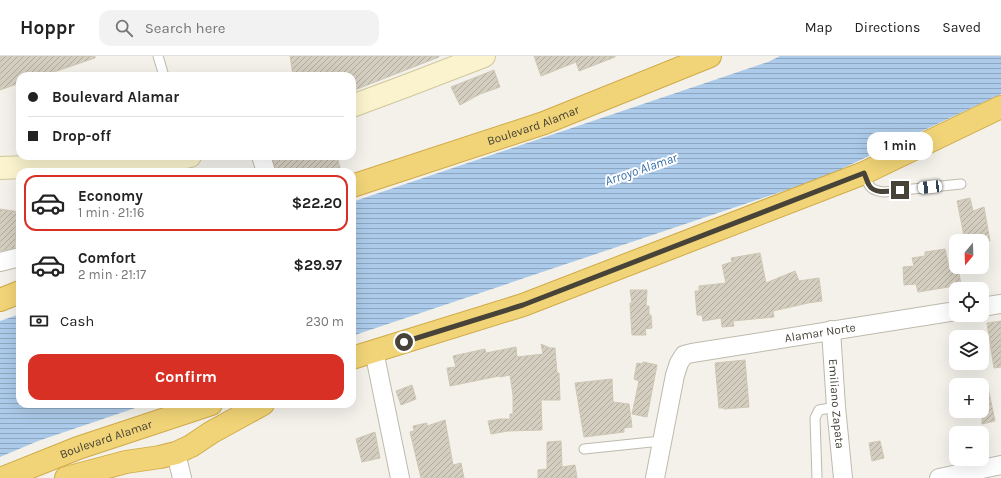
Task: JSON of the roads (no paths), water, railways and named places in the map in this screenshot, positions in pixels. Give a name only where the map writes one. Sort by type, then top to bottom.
[{"type":"highway","name":"Boulevard Alamar","points":[[356,185],[544,123],[710,56]]},
{"type":"highway","points":[[356,357],[523,305],[864,173],[1001,107]]},
{"type":"highway","points":[[0,300],[16,294]]},
{"type":"highway","name":"Boulevard Alamar","points":[[3,478],[78,448],[199,408]]},
{"type":"highway","points":[[66,478],[126,462],[176,453],[191,446],[212,432],[256,408]]},
{"type":"street","points":[[356,105],[484,56]]},
{"type":"street","points":[[0,168],[163,167],[180,160]]},
{"type":"street","points":[[0,262],[16,258]]},
{"type":"street","points":[[989,305],[1001,304]]},
{"type":"street","name":"Alamar Norte","points":[[661,441],[675,375],[679,363],[684,355],[949,312]]},
{"type":"street","name":"Emiliano Zapata","points":[[831,330],[836,407],[843,478]]},
{"type":"street","points":[[374,351],[400,478]]},
{"type":"street","points":[[655,478],[661,441]]},
{"type":"street","points":[[176,453],[182,478]]},
{"type":"street","points":[[938,478],[1001,465]]},
{"type":"lane","points":[[158,56],[163,72]]},
{"type":"lane","points":[[864,173],[869,187],[876,191],[884,192],[961,184]]},
{"type":"lane","points":[[817,478],[815,418],[819,410],[836,407]]},
{"type":"lane","points":[[584,449],[661,441]]},
{"type":"water","name":"Arroyo Alamar","points":[[780,56],[1001,56],[1001,94],[822,178],[356,335],[356,201],[768,62]]},
{"type":"water","points":[[16,315],[16,408],[135,408],[38,441],[0,457],[0,321]]}]
